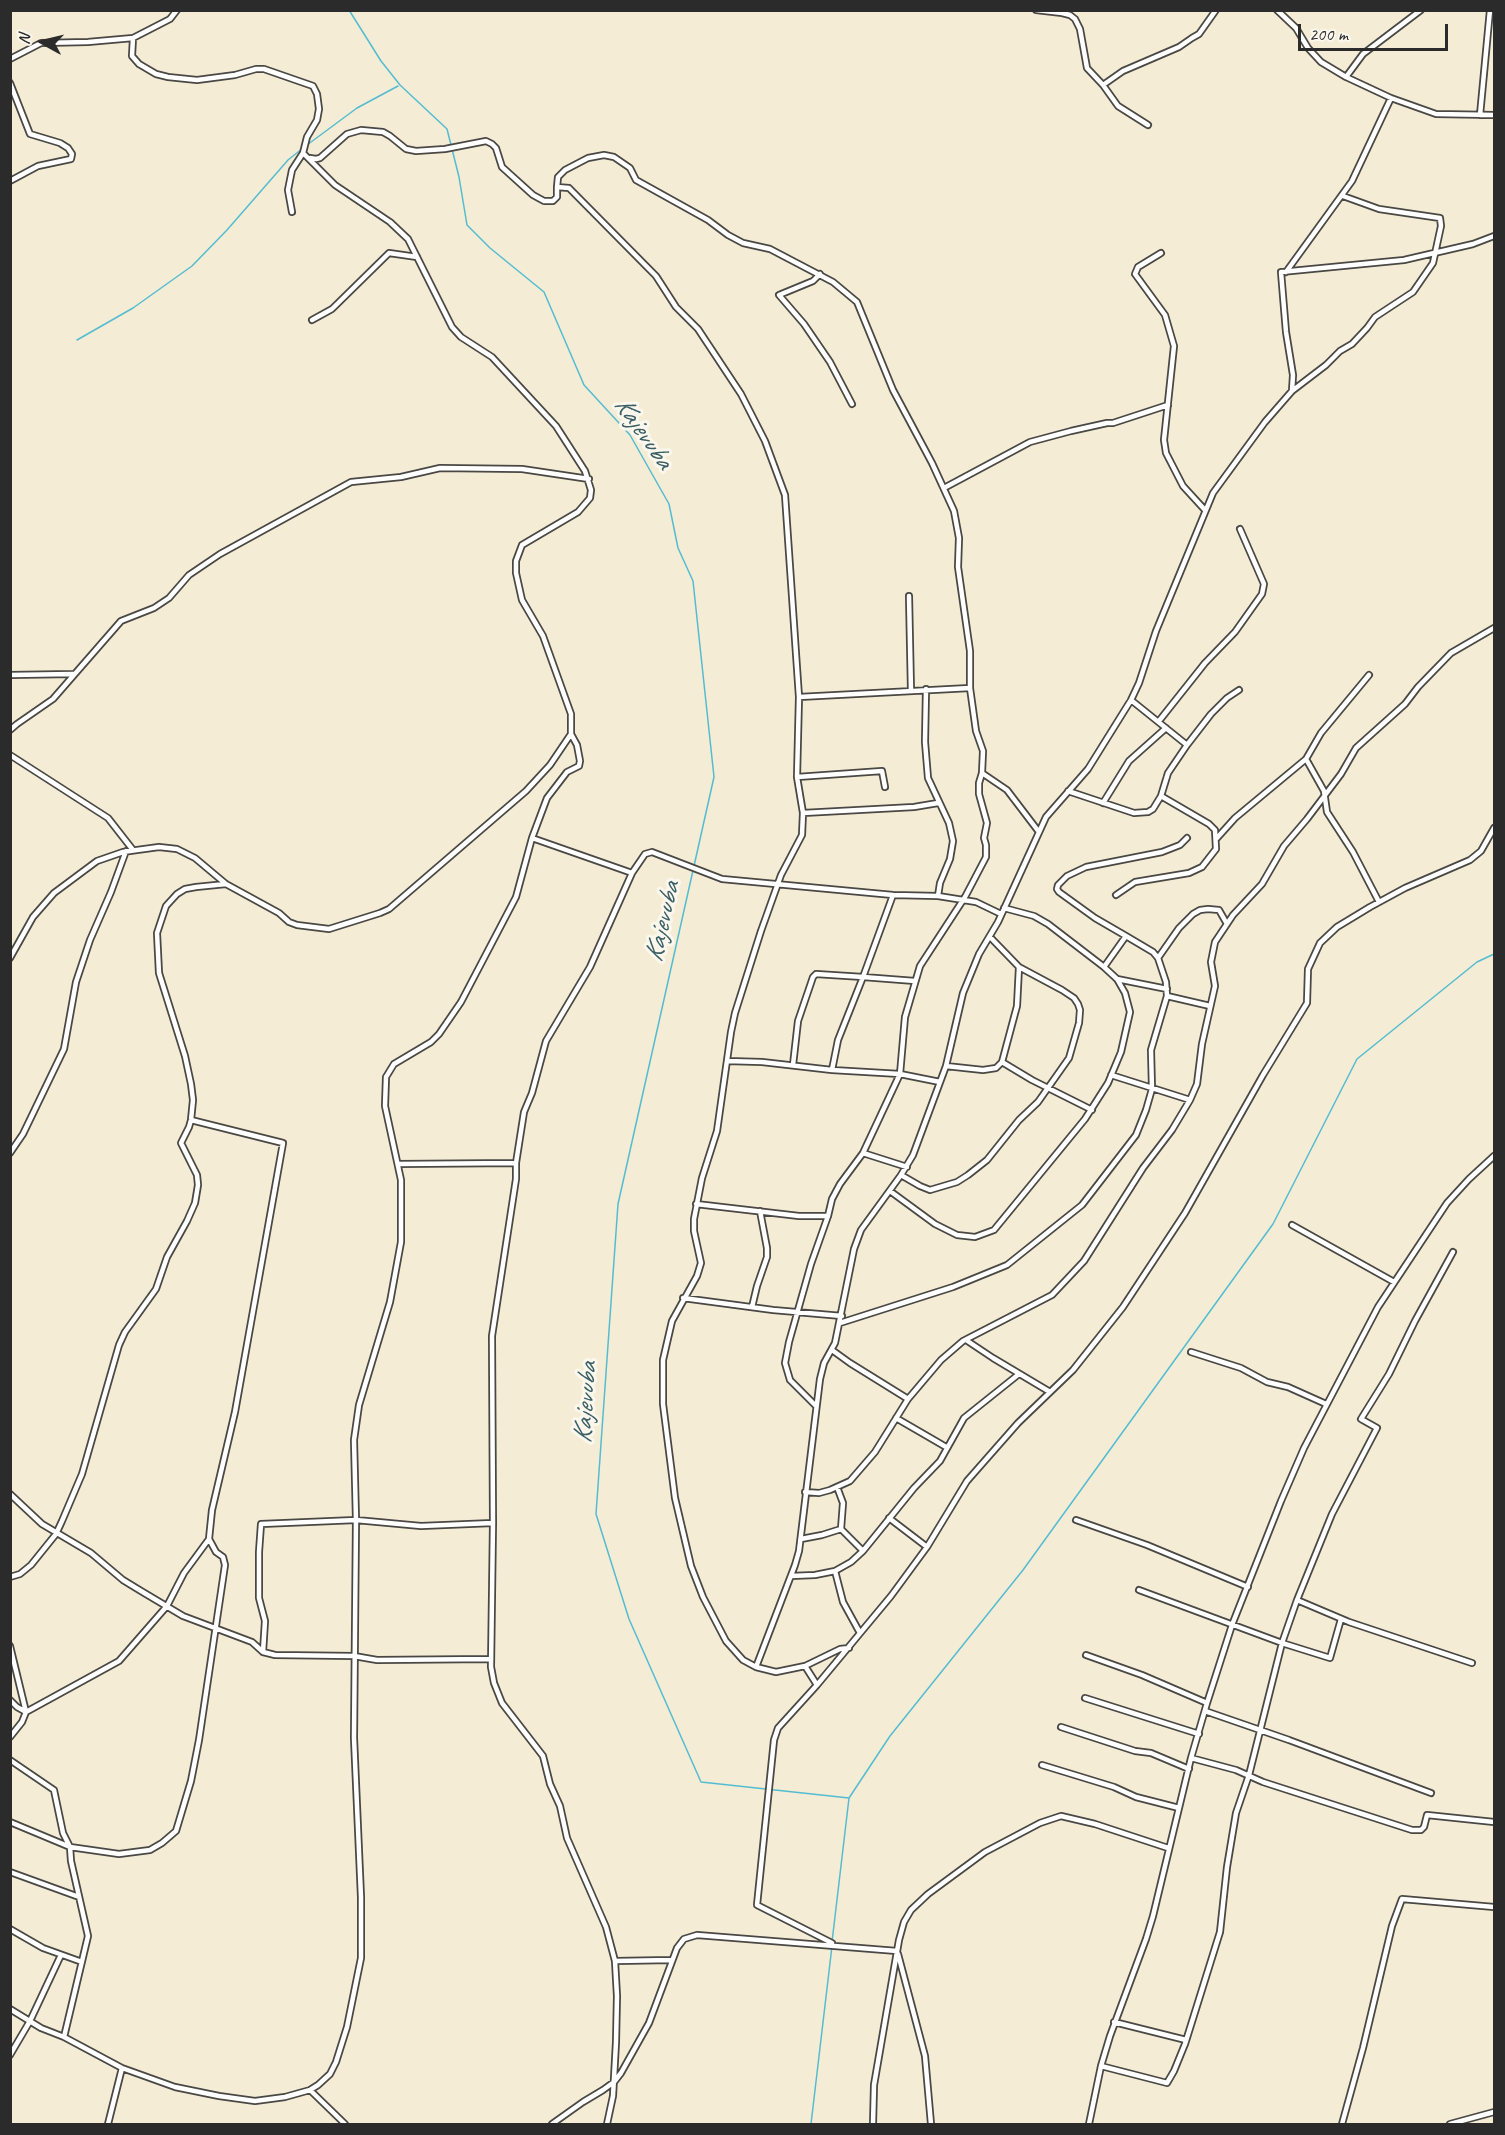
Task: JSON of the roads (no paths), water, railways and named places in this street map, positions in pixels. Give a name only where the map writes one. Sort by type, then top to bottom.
[{"type":"street","points":[[10,59],[41,43],[133,38],[170,19],[177,10]]},
{"type":"street","points":[[1036,10],[1070,15],[1074,19],[1080,29],[1087,68],[1118,106],[1148,125]]},
{"type":"street","points":[[1103,85],[1123,71],[1179,47],[1199,34],[1216,10]]},
{"type":"street","points":[[1277,10],[1296,28],[1317,58],[1346,77],[1391,98],[1436,114],[1494,115]]},
{"type":"street","points":[[1346,77],[1363,54],[1421,10]]},
{"type":"street","points":[[1480,115],[1490,10]]},
{"type":"street","points":[[133,38],[132,56],[139,64],[162,76],[197,80],[264,69],[313,86],[317,94],[319,109],[317,120],[307,137],[303,153],[292,170],[288,190],[292,212]]},
{"type":"street","points":[[10,83],[30,134],[60,143],[72,154],[71,159],[38,166],[10,181]]},
{"type":"street","points":[[1286,272],[1343,196],[1391,98]]},
{"type":"street","points":[[310,158],[320,158],[347,134],[361,130],[383,132],[406,149],[416,151],[445,149],[486,141],[496,148],[502,167],[533,195],[544,201],[553,201],[557,196],[558,177],[565,171],[588,158],[604,155],[614,157],[630,168],[636,180],[708,220],[728,236],[743,243],[770,249],[820,274],[857,302],[893,390],[954,511],[959,538],[958,567],[970,651],[970,688],[976,732],[983,751],[979,794],[987,823],[984,838],[986,857],[963,901],[923,960],[905,1017],[900,1074],[863,1153],[832,1199],[815,1251],[785,1357],[790,1380],[816,1406]]},
{"type":"street","points":[[10,2008],[30,2021],[122,2068],[195,2092],[255,2101],[285,2097],[310,2090],[326,2079],[336,2062],[355,1993],[361,1958],[355,1748],[356,1520],[353,1467],[355,1424],[366,1379],[390,1302],[399,1258],[402,1196],[398,1164],[385,1106],[385,1085],[388,1071],[394,1064],[431,1042],[461,1002],[516,897],[532,838],[547,798],[567,772],[579,766],[580,761],[578,745],[571,734],[571,714],[547,647],[522,600],[516,573],[516,561],[522,545],[578,512],[590,498],[589,479],[556,426],[492,357],[461,337],[452,327],[408,239],[390,222],[335,185],[303,153]]},
{"type":"street","points":[[557,187],[568,188],[656,276],[676,307],[698,329],[741,394],[765,441],[785,495],[799,697],[797,777],[803,813],[802,835],[778,884],[735,1013],[717,1131],[696,1204],[694,1231],[701,1263],[697,1276],[672,1321],[663,1360],[663,1404],[675,1498],[691,1566],[707,1605],[734,1651],[743,1660],[756,1667],[776,1672],[805,1666],[840,1648],[850,1648]]},
{"type":"street","points":[[756,1667],[791,1576],[801,1539],[805,1491],[822,1370],[832,1350],[842,1316],[858,1237],[870,1216],[902,1175],[921,1137],[946,1066],[963,993],[979,954],[990,937],[1051,809],[1088,769],[1131,700],[1213,493],[1265,422],[1292,391],[1340,351],[1352,344],[1375,317],[1413,292],[1431,267],[1441,226],[1440,218],[1379,209],[1343,196]]},
{"type":"street","points":[[1292,391],[1293,375],[1286,333],[1281,272],[1404,260],[1435,254],[1494,236]]},
{"type":"street","points":[[312,320],[332,309],[389,253],[417,257]]},
{"type":"street","points":[[1161,253],[1138,267],[1135,274],[1165,315],[1174,346],[1164,440],[1166,453],[1183,486],[1205,510]]},
{"type":"street","points":[[820,274],[813,281],[779,295],[804,324],[831,362],[852,404]]},
{"type":"street","points":[[944,488],[1030,442],[1071,430],[1113,423],[1168,405]]},
{"type":"street","points":[[10,730],[53,699],[121,621],[154,608],[169,598],[189,575],[220,554],[351,482],[400,477],[440,468],[522,469],[589,479]]},
{"type":"street","points":[[1159,722],[1205,663],[1235,632],[1262,594],[1264,584],[1240,529]]},
{"type":"street","points":[[909,596],[911,692]]},
{"type":"street","points":[[805,1491],[819,1492],[837,1487],[858,1474],[875,1452],[908,1399],[941,1359],[966,1340],[1052,1295],[1090,1254],[1143,1168],[1172,1130],[1197,1084],[1215,986],[1212,962],[1215,942],[1227,924],[1262,884],[1284,846],[1341,774],[1356,748],[1392,717],[1451,653],[1494,628]]},
{"type":"street","points":[[10,675],[73,674]]},
{"type":"street","points":[[1217,838],[1235,818],[1306,759],[1321,733],[1369,675]]},
{"type":"street","points":[[799,697],[970,688]]},
{"type":"street","points":[[927,689],[926,766],[928,778],[949,824],[953,841],[950,859],[940,883],[938,896]]},
{"type":"street","points":[[1068,791],[1142,814],[1153,809],[1161,796],[1168,773],[1187,745],[1211,714],[1239,690]]},
{"type":"street","points":[[1131,700],[1187,745]]},
{"type":"street","points":[[1103,802],[1129,761],[1166,728]]},
{"type":"street","points":[[10,958],[33,917],[54,893],[97,861],[133,850],[159,847],[177,849],[195,858],[226,884],[279,913],[297,926],[329,929],[380,913],[389,909],[526,791],[550,765],[571,734]]},
{"type":"street","points":[[10,755],[108,818],[133,850]]},
{"type":"street","points":[[1306,759],[1324,791],[1327,812],[1353,852],[1379,902]]},
{"type":"street","points":[[797,777],[882,771],[885,787]]},
{"type":"street","points":[[982,773],[1007,790],[1039,832]]},
{"type":"street","points":[[1116,895],[1135,882],[1189,873],[1202,867],[1216,849],[1215,830],[1209,824],[1161,796]]},
{"type":"street","points":[[803,813],[914,807],[938,803]]},
{"type":"street","points":[[835,1944],[757,1905],[774,1740],[778,1728],[850,1648],[891,1596],[927,1547],[967,1481],[1018,1423],[1073,1370],[1123,1307],[1185,1213],[1263,1075],[1307,1003],[1308,969],[1320,943],[1337,927],[1379,902],[1405,888],[1470,860],[1481,851],[1494,828]]},
{"type":"street","points":[[840,1323],[953,1287],[996,1270],[1031,1247],[1082,1205],[1136,1135],[1152,1089],[1151,1050],[1167,996],[1158,958],[1153,952],[1064,896],[1057,889],[1067,876],[1086,867],[1162,852],[1180,845],[1187,837]]},
{"type":"street","points":[[532,838],[632,873]]},
{"type":"street","points":[[10,1153],[23,1134],[64,1049],[76,982],[90,940],[126,851]]},
{"type":"street","points":[[607,2124],[614,2082],[617,2004],[615,1961],[606,1927],[567,1838],[560,1806],[550,1784],[543,1756],[502,1703],[494,1683],[491,1659],[492,1336],[524,1112],[546,1041],[590,967],[632,873],[645,854],[652,852],[722,879],[938,896],[984,904],[1001,914]]},
{"type":"street","points":[[10,1577],[20,1574],[31,1565],[56,1534],[82,1474],[119,1345],[125,1332],[156,1289],[167,1257],[195,1203],[197,1175],[181,1143],[191,1120],[193,1100],[189,1071],[159,973],[157,933],[166,906],[177,894],[196,886],[226,884]]},
{"type":"street","points":[[832,1070],[838,1040],[893,894]]},
{"type":"street","points":[[890,1191],[946,1231],[966,1237],[994,1230],[1092,1110],[1121,1052],[1130,1012],[1125,993],[1117,979],[1048,924],[1034,916],[1004,908]]},
{"type":"street","points":[[1158,958],[1179,928],[1200,910],[1219,910],[1227,924]]},
{"type":"street","points":[[1104,967],[1126,936]]},
{"type":"street","points":[[902,1175],[930,1190],[963,1178],[987,1160],[999,1147],[1019,1120],[1038,1102],[1069,1058],[1079,1023],[1080,1010],[1074,998],[1018,967],[990,937]]},
{"type":"street","points":[[946,1066],[983,1070],[996,1068],[1002,1062],[1017,1006],[1018,967]]},
{"type":"street","points":[[793,1065],[798,1021],[814,975],[915,981]]},
{"type":"street","points":[[1117,979],[1167,989]]},
{"type":"street","points":[[1167,996],[1210,1006]]},
{"type":"street","points":[[727,1061],[900,1074],[940,1082]]},
{"type":"street","points":[[1002,1062],[1092,1110]]},
{"type":"street","points":[[1111,1076],[1190,1100]]},
{"type":"street","points":[[26,1712],[119,1661],[167,1606],[184,1573],[209,1539],[212,1510],[235,1412],[283,1143],[191,1120]]},
{"type":"street","points":[[863,1153],[907,1167]]},
{"type":"street","points":[[1089,2124],[1101,2066],[1114,2022],[1146,1940],[1207,1703],[1232,1625],[1281,1501],[1326,1404],[1372,1317],[1447,1203],[1494,1155]]},
{"type":"street","points":[[398,1164],[516,1163]]},
{"type":"street","points":[[696,1204],[799,1216],[828,1216]]},
{"type":"street","points":[[752,1307],[767,1257],[760,1211]]},
{"type":"street","points":[[1292,1225],[1394,1282]]},
{"type":"street","points":[[1101,2066],[1167,2083],[1186,2040],[1220,1932],[1236,1812],[1249,1775],[1282,1643],[1332,1514],[1377,1428],[1361,1419],[1389,1374],[1415,1321],[1454,1252]]},
{"type":"street","points":[[683,1298],[842,1316]]},
{"type":"street","points":[[966,1340],[1050,1392]]},
{"type":"street","points":[[832,1350],[850,1364],[908,1399]]},
{"type":"street","points":[[1191,1352],[1240,1368],[1267,1382],[1326,1404]]},
{"type":"street","points":[[791,1576],[815,1575],[835,1570],[851,1562],[940,1461],[964,1418],[1019,1374]]},
{"type":"street","points":[[896,1418],[946,1447]]},
{"type":"street","points":[[837,1487],[843,1503],[841,1529],[863,1551]]},
{"type":"street","points":[[10,1494],[42,1524],[91,1553],[123,1580],[183,1616],[237,1635],[252,1642],[263,1652],[275,1655],[354,1656],[377,1660],[491,1659]]},
{"type":"street","points":[[889,1518],[927,1547]]},
{"type":"street","points":[[263,1652],[265,1621],[259,1598],[261,1524],[356,1520],[421,1526],[493,1523]]},
{"type":"street","points":[[1076,1520],[1147,1545],[1248,1587]]},
{"type":"street","points":[[801,1539],[841,1529]]},
{"type":"street","points":[[10,1822],[70,1847],[119,1854],[150,1850],[176,1831],[191,1781],[197,1750],[225,1565],[223,1557],[216,1552],[209,1539]]},
{"type":"street","points":[[835,1570],[843,1602],[860,1633]]},
{"type":"street","points":[[1139,1590],[1282,1643],[1330,1658],[1341,1618]]},
{"type":"street","points":[[1297,1600],[1341,1618],[1472,1663]]},
{"type":"street","points":[[10,1646],[26,1712],[22,1722],[10,1737]]},
{"type":"street","points":[[1086,1655],[1142,1675],[1207,1703]]},
{"type":"street","points":[[805,1666],[817,1685]]},
{"type":"street","points":[[1084,1698],[1199,1734]]},
{"type":"street","points":[[10,1700],[26,1712]]},
{"type":"street","points":[[1205,1712],[1261,1730],[1431,1793]]},
{"type":"street","points":[[1061,1728],[1151,1753],[1189,1769]]},
{"type":"street","points":[[1191,1758],[1249,1775],[1263,1782],[1412,1830],[1421,1830],[1424,1827],[1426,1815],[1494,1822]]},
{"type":"street","points":[[10,1760],[54,1790],[63,1833],[70,1847],[88,1936],[64,2037]]},
{"type":"street","points":[[1042,1765],[1114,1787],[1136,1797],[1179,1808]]},
{"type":"street","points":[[873,2124],[874,2085],[897,1951],[904,1922],[911,1910],[928,1894],[985,1852],[1052,1818],[1061,1816],[1095,1824],[1168,1848]]},
{"type":"street","points":[[10,1872],[79,1897]]},
{"type":"street","points":[[1342,2124],[1392,1926],[1402,1899],[1494,1907]]},
{"type":"street","points":[[10,1929],[61,1955],[82,1962]]},
{"type":"street","points":[[552,2124],[614,2082],[649,2023],[681,1942],[697,1935],[835,1944],[897,1951]]},
{"type":"street","points":[[897,1951],[925,2056],[931,2124]]},
{"type":"street","points":[[10,2055],[30,2021],[61,1955]]},
{"type":"street","points":[[615,1961],[672,1960]]},
{"type":"street","points":[[1114,2022],[1186,2040]]},
{"type":"street","points":[[108,2124],[122,2068]]},
{"type":"street","points":[[310,2090],[345,2124]]},
{"type":"street","points":[[1450,2124],[1494,2112]]},
{"type":"waterway","name":"Kajevuba","points":[[349,10],[381,61],[400,85],[447,129],[459,177],[467,225],[490,248],[544,292],[584,385],[630,435],[669,504],[678,548],[693,581],[714,777],[618,1204],[596,1514],[629,1619],[701,1782],[849,1798]]},
{"type":"waterway","points":[[307,145],[357,108],[398,86]]},
{"type":"waterway","points":[[77,340],[133,308],[192,266],[288,160],[303,148]]},
{"type":"waterway","points":[[832,1942],[849,1798],[890,1736],[1023,1570],[1273,1224],[1357,1059],[1477,962],[1494,954]]},
{"type":"waterway","points":[[811,2124],[832,1946]]}]
